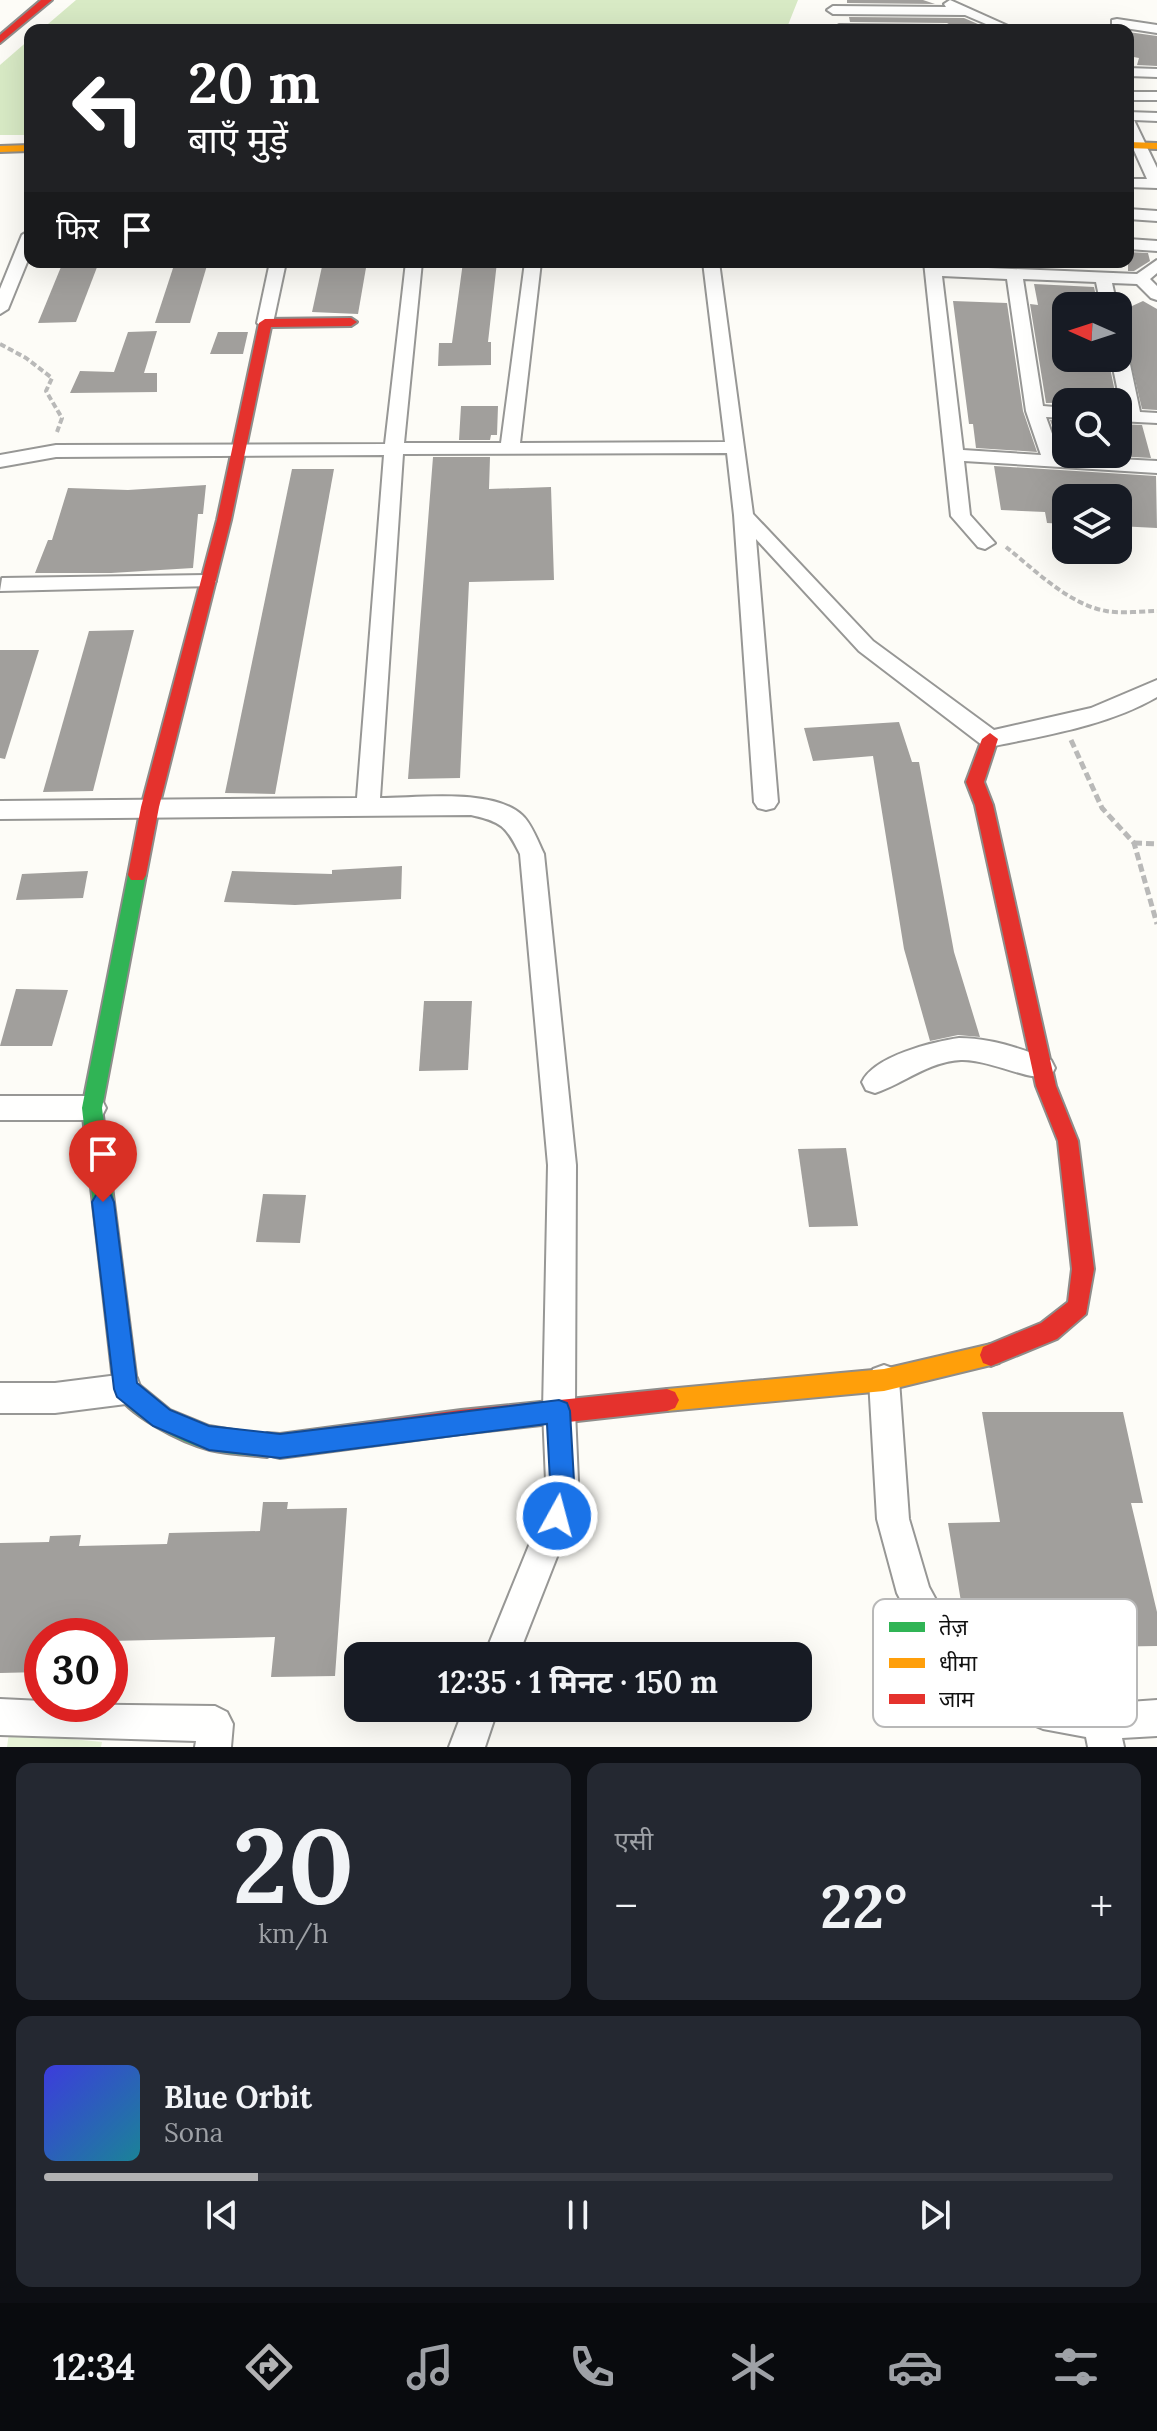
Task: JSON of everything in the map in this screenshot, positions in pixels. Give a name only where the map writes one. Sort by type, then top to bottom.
[{"type":"street","points":[[0,17],[20,0]]},
{"type":"street","points":[[0,40],[47,0]]},
{"type":"street","points":[[833,10],[941,6],[966,11],[997,24]]},
{"type":"street","points":[[1117,23],[1124,24]]},
{"type":"street","points":[[1134,26],[1157,29]]},
{"type":"street","points":[[1134,72],[1157,73]]},
{"type":"street","points":[[1134,96],[1157,96]]},
{"type":"street","points":[[1134,119],[1157,117]]},
{"type":"street","points":[[1134,183],[1157,184],[1141,145]]},
{"type":"street","points":[[0,149],[24,148]]},
{"type":"street","points":[[1134,214],[1157,216]]},
{"type":"street","points":[[1134,244],[1157,246]]},
{"type":"street","points":[[0,309],[24,250]]},
{"type":"street","points":[[1141,279],[1157,265]]},
{"type":"street","points":[[277,268],[224,520],[150,807],[92,1108],[126,1389],[162,1418],[209,1438],[280,1446],[559,1411],[884,1380],[996,1354],[1049,1331],[1078,1307],[1083,1269],[1068,1141],[1046,1086],[984,805],[975,782],[990,739]]},
{"type":"street","points":[[368,805],[394,448],[413,268]]},
{"type":"street","points":[[510,448],[532,268]]},
{"type":"street","points":[[712,268],[744,515],[766,802]]},
{"type":"street","points":[[932,268],[961,516],[985,543]]},
{"type":"street","points":[[952,268],[1014,274],[1141,279],[1157,295]]},
{"type":"street","points":[[1014,274],[1035,411],[1052,459]]},
{"type":"street","points":[[1103,277],[1106,292]]},
{"type":"street","points":[[265,323],[351,322]]},
{"type":"street","points":[[1035,411],[1052,412]]},
{"type":"street","points":[[1132,416],[1157,418]]},
{"type":"street","points":[[0,461],[56,451],[736,447]]},
{"type":"street","points":[[955,455],[1052,462]]},
{"type":"street","points":[[1132,466],[1157,467]]},
{"type":"street","points":[[744,515],[866,646],[990,739],[1063,723],[1139,699],[1157,687]]},
{"type":"street","points":[[2,585],[206,581]]},
{"type":"street","points":[[0,810],[471,806],[502,813],[516,823],[532,854],[562,1165],[559,1411],[562,1481],[557,1516],[507,1642]]},
{"type":"street","points":[[875,1082],[889,1072],[929,1054],[984,1050],[1042,1068]]},
{"type":"street","points":[[0,1108],[92,1108]]},
{"type":"street","points":[[884,1380],[893,1519],[917,1599]]},
{"type":"street","points":[[0,1398],[55,1398],[126,1389]]},
{"type":"street","points":[[0,1717],[215,1724],[213,1747]]},
{"type":"street","points":[[1137,1724],[1157,1718]]},
{"type":"street","points":[[467,1747],[476,1722]]},
{"type":"street","points":[[1104,1734],[1127,1727]]},
{"type":"path","points":[[0,344],[26,358],[52,378],[46,391],[62,418],[54,443],[56,451]]},
{"type":"path","points":[[985,543],[1009,548],[1063,592],[1106,611],[1157,611]]},
{"type":"path","points":[[1063,723],[1102,808],[1134,843],[1157,924]]},
{"type":"path","points":[[1134,843],[1157,844]]},
{"type":"green space","points":[[76,0],[798,0],[788,24],[48,24]]},
{"type":"green space","points":[[24,44],[24,135],[0,135],[0,65]]},
{"type":"green space","points":[[9,1733],[102,1742],[101,1747],[7,1747]]},
{"type":"building","points":[[847,0],[923,0],[935,4],[847,3]]},
{"type":"building","points":[[849,17],[964,18],[978,24],[947,23],[850,22]]},
{"type":"building","points":[[1134,33],[1157,36],[1157,66],[1137,65],[1139,58],[1134,57]]},
{"type":"building","points":[[1134,252],[1148,253],[1150,261],[1134,271],[1128,271],[1128,268],[1134,268]]},
{"type":"building","points":[[61,268],[97,268],[76,322],[38,323]]},
{"type":"building","points":[[173,268],[206,268],[190,323],[155,323]]},
{"type":"building","points":[[322,268],[366,268],[358,314],[312,312]]},
{"type":"building","points":[[462,268],[496,268],[488,342],[491,342],[491,365],[438,366],[439,343],[452,343]]},
{"type":"building","points":[[1034,284],[1094,287],[1095,292],[1052,292],[1052,372],[1111,372],[1114,388],[1052,388],[1052,403],[1046,403],[1030,304],[1038,305]]},
{"type":"building","points":[[953,301],[1007,303],[1023,411],[1037,452],[976,448],[973,424],[969,424]]},
{"type":"building","points":[[1143,301],[1157,309],[1157,410],[1142,409],[1132,367],[1132,306]]},
{"type":"building","points":[[157,331],[144,373],[157,373],[157,392],[70,393],[80,371],[114,372],[128,332]]},
{"type":"building","points":[[218,332],[248,332],[243,354],[210,354]]},
{"type":"building","points":[[461,406],[498,406],[497,435],[491,435],[490,440],[459,440]]},
{"type":"building","points":[[1132,425],[1142,425],[1151,458],[1132,457]]},
{"type":"building","points":[[433,457],[490,457],[489,489],[551,487],[554,580],[469,582],[460,778],[408,779]]},
{"type":"building","points":[[994,466],[1156,476],[1157,528],[1132,527],[1132,484],[1052,484],[1052,523],[1047,523],[1045,512],[1001,510]]},
{"type":"building","points":[[292,469],[334,469],[275,794],[225,793]]},
{"type":"building","points":[[206,485],[203,514],[198,514],[193,568],[111,573],[35,573],[48,540],[52,540],[68,488],[128,490]]},
{"type":"building","points":[[134,630],[93,791],[43,792],[89,631]]},
{"type":"building","points":[[0,650],[39,650],[5,759],[0,758]]},
{"type":"building","points":[[899,722],[912,762],[919,762],[954,952],[980,1037],[958,1035],[930,1041],[904,949],[873,756],[813,761],[804,728]]},
{"type":"building","points":[[402,866],[401,899],[295,905],[224,902],[232,871],[332,874],[332,870]]},
{"type":"building","points":[[88,871],[83,898],[16,900],[22,874]]},
{"type":"building","points":[[16,989],[68,990],[52,1046],[0,1046]]},
{"type":"building","points":[[424,1001],[472,1001],[468,1070],[419,1071]]},
{"type":"building","points":[[846,1148],[858,1226],[809,1227],[798,1149]]},
{"type":"building","points":[[263,1194],[306,1195],[300,1243],[256,1242]]},
{"type":"building","points":[[982,1412],[1123,1412],[1143,1503],[1131,1503],[1157,1612],[1157,1646],[1137,1646],[1137,1599],[961,1599],[948,1523],[1000,1522]]},
{"type":"building","points":[[263,1502],[288,1502],[287,1509],[347,1508],[335,1676],[271,1677],[275,1637],[128,1641],[128,1618],[24,1618],[24,1672],[0,1673],[0,1543],[49,1542],[50,1536],[81,1535],[79,1546],[167,1544],[169,1533],[260,1531]]},
{"type":"traffic: fast","points":[[137,875],[92,1108],[126,1389],[162,1418],[209,1438],[267,1445]]},
{"type":"traffic: slow","points":[[1134,145],[1157,146]]},
{"type":"traffic: slow","points":[[0,149],[24,148]]},
{"type":"traffic: slow","points":[[667,1400],[884,1380],[991,1355]]},
{"type":"traffic: jam","points":[[0,40],[47,0]]},
{"type":"traffic: jam","points":[[137,875],[150,807],[224,520],[265,323],[351,322]]},
{"type":"traffic: jam","points":[[990,739],[975,782],[984,805],[1046,1086],[1068,1141],[1083,1269],[1078,1307],[1049,1331],[991,1355]]},
{"type":"traffic: jam","points":[[267,1445],[280,1446],[461,1422],[667,1400]]},
{"type":"route","points":[[103,1202],[126,1389],[162,1418],[209,1438],[280,1446],[559,1411],[562,1481],[557,1516]]}]
